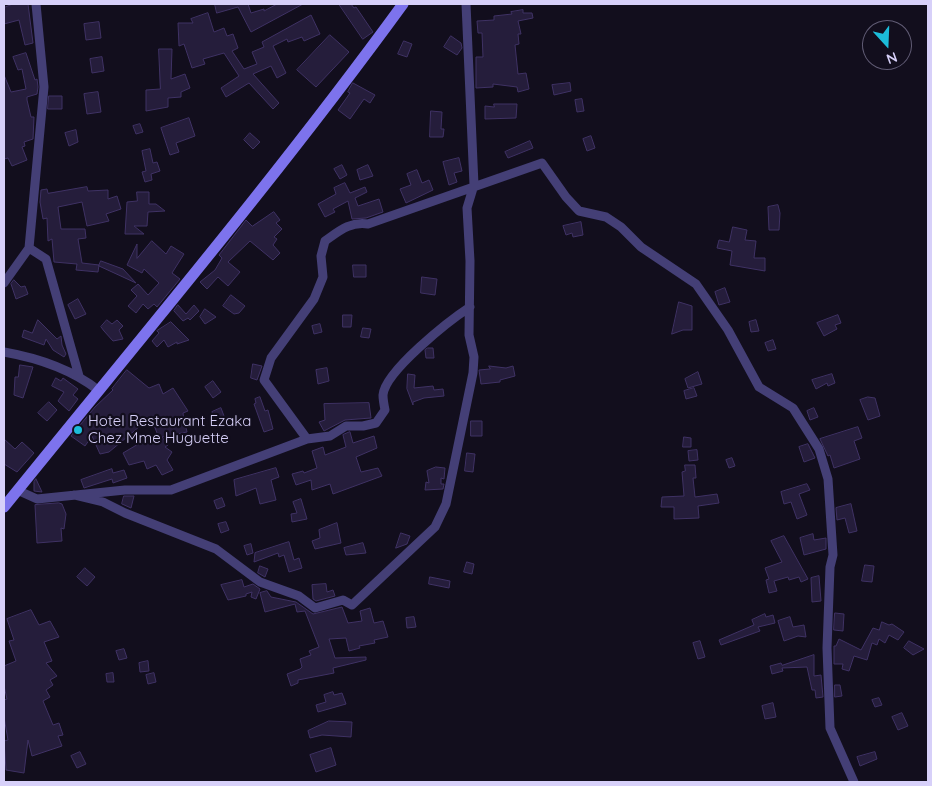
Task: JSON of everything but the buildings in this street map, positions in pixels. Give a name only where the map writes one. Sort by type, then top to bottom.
[{"type":"street","points":[[4,282],[29,248],[44,88],[36,4]]},
{"type":"street","points":[[4,507],[98,390],[238,222],[403,4]]},
{"type":"street","points":[[74,495],[103,502],[125,513],[216,549],[260,582],[299,596],[316,608],[343,600],[352,605],[435,527],[446,504],[473,374],[474,357],[470,335],[467,208],[474,186],[466,4]]},
{"type":"street","points":[[307,439],[264,380],[271,358],[314,300],[323,277],[321,256],[325,241],[347,226],[359,222],[368,224],[542,163],[566,197],[579,210],[606,217],[621,227],[640,247],[696,284],[728,330],[759,387],[792,408],[819,449],[828,479],[833,555],[830,567],[826,648],[830,728],[854,782]]},
{"type":"street","points":[[29,248],[46,259],[79,376]]},
{"type":"street","points":[[17,490],[37,499],[125,490],[171,490],[307,439],[330,436],[346,426],[363,426],[376,423],[385,410],[383,394],[391,377],[410,356],[470,307]]},
{"type":"street","points":[[4,352],[26,356],[79,376],[98,390]]},
{"type":"place","name":"Hotel Restaurant Ezaka Chez Mme Huguette","points":[[78,430]]}]
